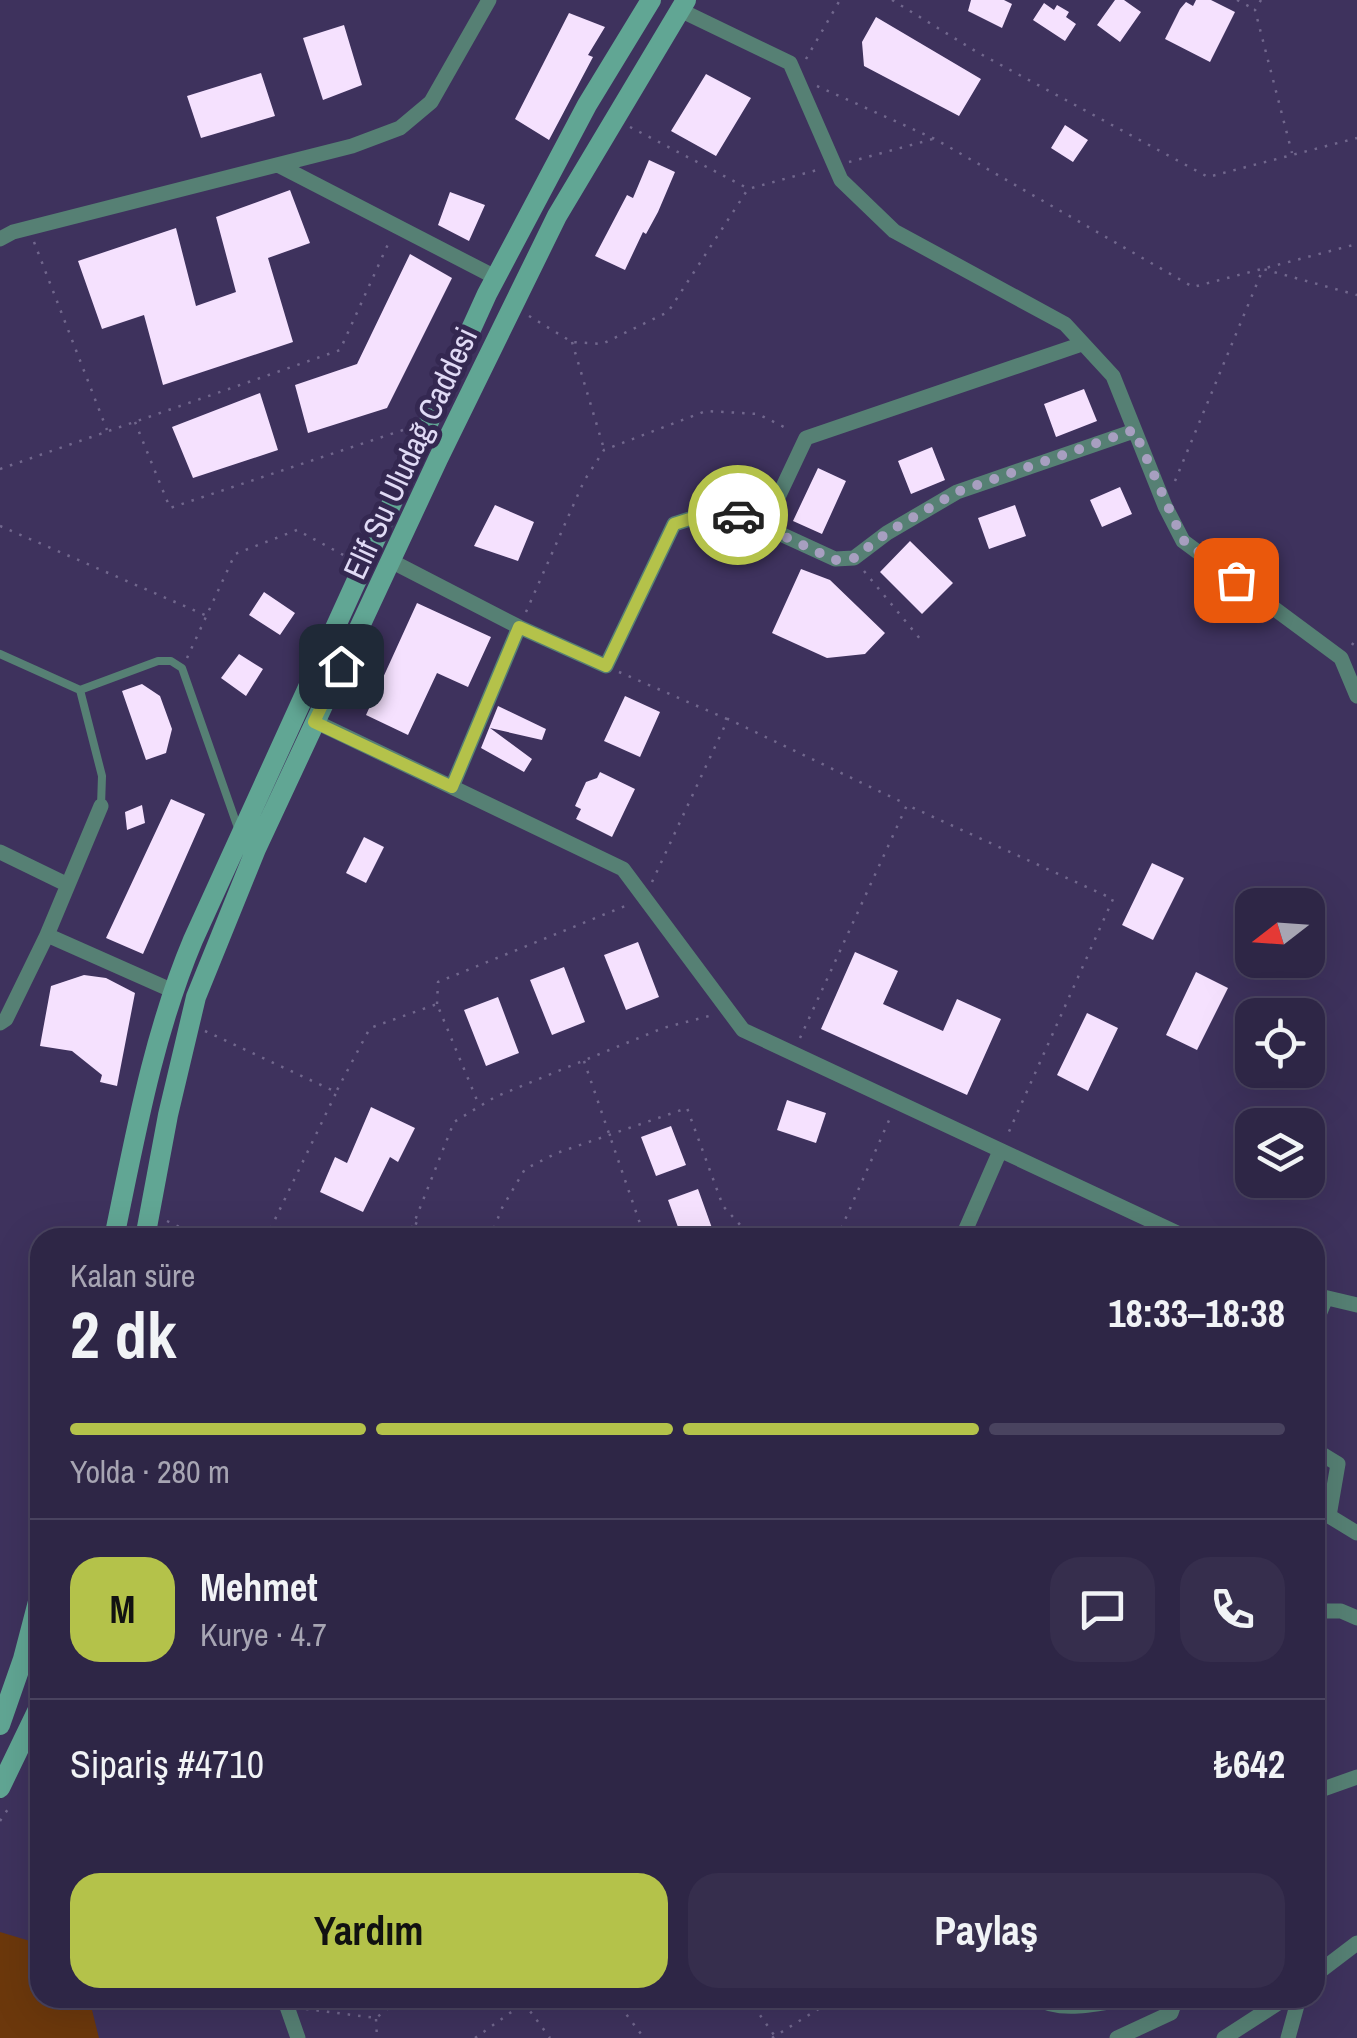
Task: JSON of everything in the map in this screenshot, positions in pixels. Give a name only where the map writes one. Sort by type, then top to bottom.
[{"type":"main road","name":"Elif Su Uludağ Caddesi","points":[[116,1228],[172,990],[240,833],[495,278],[587,105],[648,1]]},
{"type":"main road","name":"Elif Su Uludağ Caddesi","points":[[147,1228],[196,997],[256,850],[557,216],[683,5]]},
{"type":"main road","points":[[0,1724],[30,1633]]},
{"type":"main road","points":[[0,1788],[30,1725]]},
{"type":"street","points":[[0,240],[29,228],[352,146],[400,128],[431,102],[489,0]]},
{"type":"street","points":[[683,5],[790,63],[841,180],[894,231],[1065,324],[1113,376],[1165,506],[1183,540],[1342,658],[1357,696]]},
{"type":"street","points":[[278,165],[495,278]]},
{"type":"street","points":[[764,527],[806,438],[1082,344]]},
{"type":"street","points":[[391,561],[519,627],[606,666],[674,524],[724,508],[835,560],[854,558],[888,532],[957,492],[1134,430]]},
{"type":"street","points":[[452,787],[519,627]]},
{"type":"street","points":[[314,722],[623,869],[743,1030],[1166,1228]]},
{"type":"street","points":[[0,1023],[6,1020],[48,935],[101,806]]},
{"type":"street","points":[[0,852],[68,884]]},
{"type":"street","points":[[48,935],[172,990]]},
{"type":"street","points":[[966,1228],[1000,1151]]},
{"type":"street","points":[[1325,1299],[1357,1305]]},
{"type":"street","points":[[1325,1456],[1338,1464],[1325,1507]]},
{"type":"street","points":[[1325,1518],[1357,1533]]},
{"type":"street","points":[[1325,1611],[1357,1618]]},
{"type":"street","points":[[1325,1788],[1357,1777]]},
{"type":"street","points":[[1325,1967],[1357,1943]]},
{"type":"street","points":[[288,2008],[298,2038]]},
{"type":"street","points":[[1117,2038],[1171,2013],[1173,2008]]},
{"type":"street","points":[[1224,2038],[1270,2008]]},
{"type":"street","points":[[1288,2038],[1296,2008]]},
{"type":"lane","points":[[0,654],[80,690],[158,662],[171,661],[182,668],[240,833]]},
{"type":"lane","points":[[80,690],[102,776],[101,806]]},
{"type":"path","points":[[840,0],[796,76],[935,139],[1193,287],[1357,244]]},
{"type":"path","points":[[892,0],[977,52],[1208,177],[1357,138]]},
{"type":"path","points":[[1237,0],[1255,10]]},
{"type":"path","points":[[1261,0],[1255,10],[1292,155]]},
{"type":"path","points":[[616,120],[748,189]]},
{"type":"path","points":[[513,306],[572,342],[602,344],[668,312],[748,189],[935,139]]},
{"type":"path","points":[[0,469],[340,350],[397,227]]},
{"type":"path","points":[[29,228],[107,432]]},
{"type":"path","points":[[1262,269],[1357,295]]},
{"type":"path","points":[[1165,506],[1262,269]]},
{"type":"path","points":[[572,342],[604,450]]},
{"type":"path","points":[[519,627],[584,481],[604,450],[706,411],[758,414],[806,438]]},
{"type":"path","points":[[134,422],[170,508],[431,421]]},
{"type":"path","points":[[0,526],[207,615]]},
{"type":"path","points":[[182,668],[235,554],[297,530],[364,566]]},
{"type":"path","points":[[854,558],[921,640]]},
{"type":"path","points":[[606,666],[1112,899],[1000,1151]]},
{"type":"path","points":[[480,1107],[437,1004],[438,982],[644,898],[728,719]]},
{"type":"path","points":[[792,1053],[907,805]]},
{"type":"path","points":[[271,1228],[370,1028],[437,1004]]},
{"type":"path","points":[[413,1228],[454,1122],[495,1097],[664,1028],[729,1011]]},
{"type":"path","points":[[190,1024],[336,1092]]},
{"type":"path","points":[[584,1061],[642,1228]]},
{"type":"path","points":[[841,1228],[897,1102]]},
{"type":"path","points":[[494,1228],[524,1169],[687,1108],[723,1206],[743,1228]]},
{"type":"path","points":[[150,1214],[180,1228]]},
{"type":"path","points":[[415,1223],[427,1228]]},
{"type":"path","points":[[298,2008],[376,2018],[388,2008]]},
{"type":"path","points":[[475,2038],[517,2008]]},
{"type":"path","points":[[528,2008],[550,2038]]},
{"type":"path","points":[[622,2008],[644,2038]]},
{"type":"path","points":[[754,2008],[773,2037],[823,2008]]},
{"type":"path","points":[[376,2018],[377,2038]]},
{"type":"shaded area","points":[[0,1932],[30,1941],[30,2008],[92,2008],[99,2038],[0,2038]]},
{"type":"building","points":[[971,0],[1004,0],[1012,4],[1002,28],[968,11]]},
{"type":"building","points":[[1115,0],[1124,0],[1141,12],[1120,42],[1097,25]]},
{"type":"building","points":[[1196,0],[1211,0],[1235,12],[1210,62],[1165,39],[1180,9],[1186,2],[1193,6]]},
{"type":"building","points":[[1044,3],[1054,10],[1057,5],[1069,12],[1066,17],[1076,24],[1065,41],[1033,20]]},
{"type":"building","points":[[569,13],[605,27],[549,140],[515,119]]},
{"type":"building","points":[[876,17],[981,79],[959,116],[864,66],[862,42]]},
{"type":"building","points":[[344,25],[362,85],[323,100],[303,38]]},
{"type":"building","points":[[261,73],[275,116],[201,138],[187,96]]},
{"type":"building","points":[[706,74],[751,98],[716,156],[671,131]]},
{"type":"building","points":[[1065,125],[1088,140],[1073,162],[1051,148]]},
{"type":"building","points":[[649,160],[675,172],[658,212],[646,234],[643,232],[625,270],[595,256],[627,195],[633,198]]},
{"type":"building","points":[[290,190],[310,243],[268,258],[293,342],[163,385],[144,315],[102,329],[78,261],[176,228],[196,306],[236,292],[216,217]]},
{"type":"building","points":[[450,192],[485,205],[469,241],[438,225]]},
{"type":"building","points":[[410,254],[452,278],[387,408],[308,433],[295,385],[357,364]]},
{"type":"building","points":[[1084,389],[1097,421],[1056,437],[1044,404]]},
{"type":"building","points":[[260,393],[278,450],[193,478],[172,427]]},
{"type":"building","points":[[932,447],[945,480],[911,494],[898,461]]},
{"type":"building","points":[[818,468],[846,481],[822,534],[793,521]]},
{"type":"building","points":[[1120,487],[1132,514],[1102,527],[1090,500]]},
{"type":"building","points":[[495,505],[534,522],[518,561],[474,546]]},
{"type":"building","points":[[1015,505],[1026,536],[989,549],[978,518]]},
{"type":"building","points":[[910,541],[953,583],[922,614],[880,572]]},
{"type":"building","points":[[801,569],[830,580],[885,633],[865,654],[827,658],[772,633]]},
{"type":"building","points":[[264,592],[295,613],[280,635],[249,615]]},
{"type":"building","points":[[417,603],[491,637],[468,687],[437,673],[408,735],[366,715]]},
{"type":"building","points":[[239,654],[263,669],[246,696],[221,678]]},
{"type":"building","points":[[142,684],[160,696],[172,729],[166,753],[146,760],[122,691]]},
{"type":"building","points":[[625,696],[660,712],[640,757],[604,741]]},
{"type":"building","points":[[498,706],[546,729],[542,740],[490,728],[532,759],[524,772],[481,748]]},
{"type":"building","points":[[600,772],[635,789],[612,837],[576,819],[581,809],[575,806],[586,782],[597,778]]},
{"type":"building","points":[[171,799],[205,814],[143,954],[106,938]]},
{"type":"building","points":[[142,805],[145,823],[127,830],[125,812]]},
{"type":"building","points":[[364,837],[384,847],[366,883],[346,873]]},
{"type":"building","points":[[1152,863],[1184,878],[1153,940],[1122,925]]},
{"type":"building","points":[[638,942],[659,997],[626,1010],[604,955]]},
{"type":"building","points":[[855,952],[898,971],[883,1004],[943,1031],[957,999],[1001,1019],[967,1095],[821,1029]]},
{"type":"building","points":[[564,967],[585,1022],[552,1035],[530,980]]},
{"type":"building","points":[[1196,972],[1228,988],[1197,1050],[1166,1035]]},
{"type":"building","points":[[84,975],[106,978],[135,993],[117,1086],[100,1082],[102,1075],[72,1051],[40,1046],[51,986]]},
{"type":"building","points":[[498,997],[519,1053],[486,1066],[464,1010]]},
{"type":"building","points":[[1087,1013],[1118,1028],[1088,1091],[1057,1075]]},
{"type":"building","points":[[787,1100],[826,1113],[816,1143],[777,1130]]},
{"type":"building","points":[[371,1107],[415,1128],[398,1162],[390,1157],[363,1212],[320,1192],[335,1157],[347,1163]]},
{"type":"building","points":[[671,1126],[686,1165],[656,1176],[641,1137]]},
{"type":"building","points":[[698,1189],[712,1228],[678,1228],[668,1200]]},
{"type":"way so far","points":[[738,515],[835,560],[854,558],[888,532],[957,492],[1134,430],[1183,540],[1236,580]]},
{"type":"route","points":[[341,666],[314,722],[452,787],[519,627],[606,666],[674,524],[724,508],[738,515]]}]
